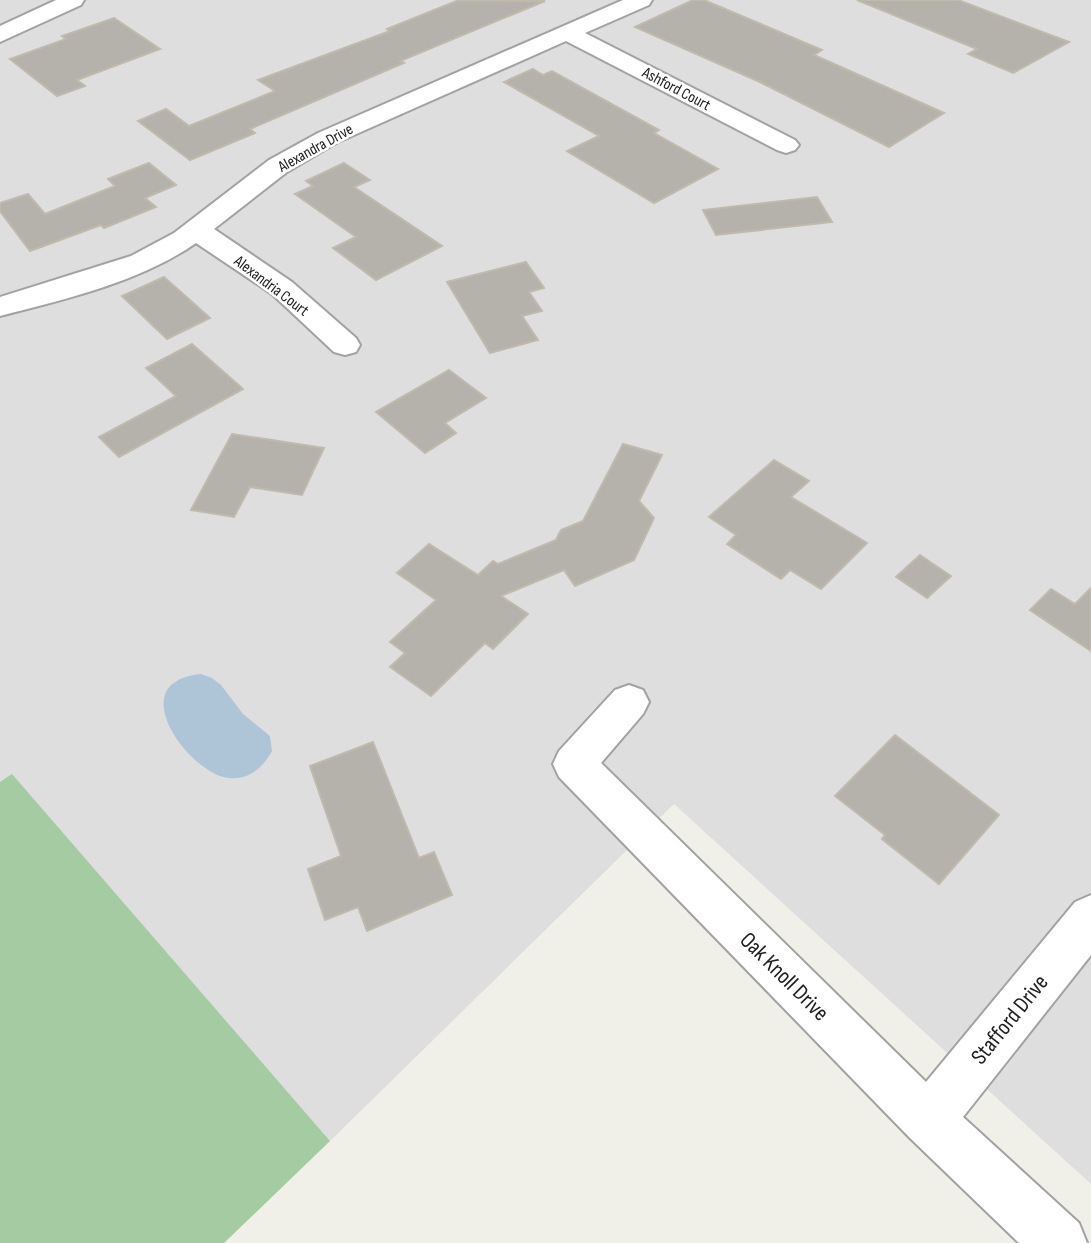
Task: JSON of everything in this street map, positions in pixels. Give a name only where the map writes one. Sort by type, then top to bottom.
[{"type":"street","points":[[0,35],[73,0]]},
{"type":"street","name":"Alexandra Drive","points":[[0,307],[141,262],[196,230],[278,166],[327,138],[641,0]]},
{"type":"street","name":"Ashford Court","points":[[568,33],[786,145]]},
{"type":"street","name":"Alexandria Court","points":[[196,230],[282,288],[345,345]]},
{"type":"street","name":"Oak Knoll Drive","points":[[629,702],[574,764],[928,1120],[1059,1243]]},
{"type":"street","name":"Stafford Drive","points":[[928,1120],[1091,918]]},
{"type":"shaded area","points":[[0,0],[1091,0],[1091,1184],[674,804],[330,1141],[12,775],[0,782]]},
{"type":"green space","points":[[12,774],[330,1141],[224,1243],[0,1243],[0,782]]},
{"type":"water","points":[[201,674],[221,685],[243,714],[270,736],[272,751],[260,767],[249,775],[229,778],[214,773],[197,762],[170,728],[164,710],[166,693],[177,681]]},
{"type":"building","points":[[459,0],[545,1],[400,61],[404,63],[250,129],[255,133],[190,160],[138,121],[166,109],[189,126],[275,91],[258,80],[390,31],[387,29]]},
{"type":"building","points":[[693,0],[704,0],[822,50],[814,55],[944,113],[889,147],[760,82],[635,27]]},
{"type":"building","points":[[857,0],[958,0],[1069,42],[1013,73],[968,54],[977,49]]},
{"type":"building","points":[[114,18],[160,49],[77,80],[85,86],[57,96],[10,59],[66,39],[62,36]]},
{"type":"building","points":[[533,69],[543,75],[552,71],[659,130],[654,133],[718,169],[654,203],[567,151],[599,136],[504,82]]},
{"type":"building","points":[[149,163],[176,185],[145,198],[156,207],[104,228],[101,225],[30,251],[0,211],[0,203],[28,194],[45,214],[115,186],[108,179]]},
{"type":"building","points":[[344,163],[370,180],[354,187],[442,246],[376,280],[333,248],[356,237],[295,194],[313,186],[306,181]]},
{"type":"building","points":[[817,197],[832,222],[716,235],[703,210]]},
{"type":"building","points":[[526,262],[544,288],[529,292],[542,311],[522,316],[538,340],[490,353],[447,282]]},
{"type":"building","points":[[164,277],[210,318],[167,339],[122,296]]},
{"type":"building","points":[[192,344],[243,389],[119,457],[99,437],[176,396],[146,368]]},
{"type":"building","points":[[449,370],[486,398],[445,423],[456,433],[425,453],[376,412]]},
{"type":"building","points":[[232,434],[324,448],[302,495],[250,487],[234,517],[191,510]]},
{"type":"building","points":[[623,444],[662,455],[639,501],[654,518],[634,560],[575,586],[564,570],[501,596],[528,614],[493,649],[485,643],[431,696],[390,667],[405,653],[390,642],[436,600],[397,573],[429,544],[478,575],[493,561],[498,564],[556,540],[561,530],[583,521]]},
{"type":"building","points":[[774,460],[809,481],[791,497],[867,543],[821,589],[790,570],[781,579],[727,544],[736,535],[709,517]]},
{"type":"building","points":[[920,555],[951,576],[927,598],[896,577]]},
{"type":"building","points":[[1091,588],[1091,651],[1030,610],[1051,589],[1075,604]]},
{"type":"building","points":[[895,735],[999,815],[939,884],[882,839],[885,835],[835,796]]},
{"type":"building","points":[[373,742],[419,858],[434,852],[452,895],[367,931],[358,907],[325,920],[308,869],[341,856],[310,766]]}]
